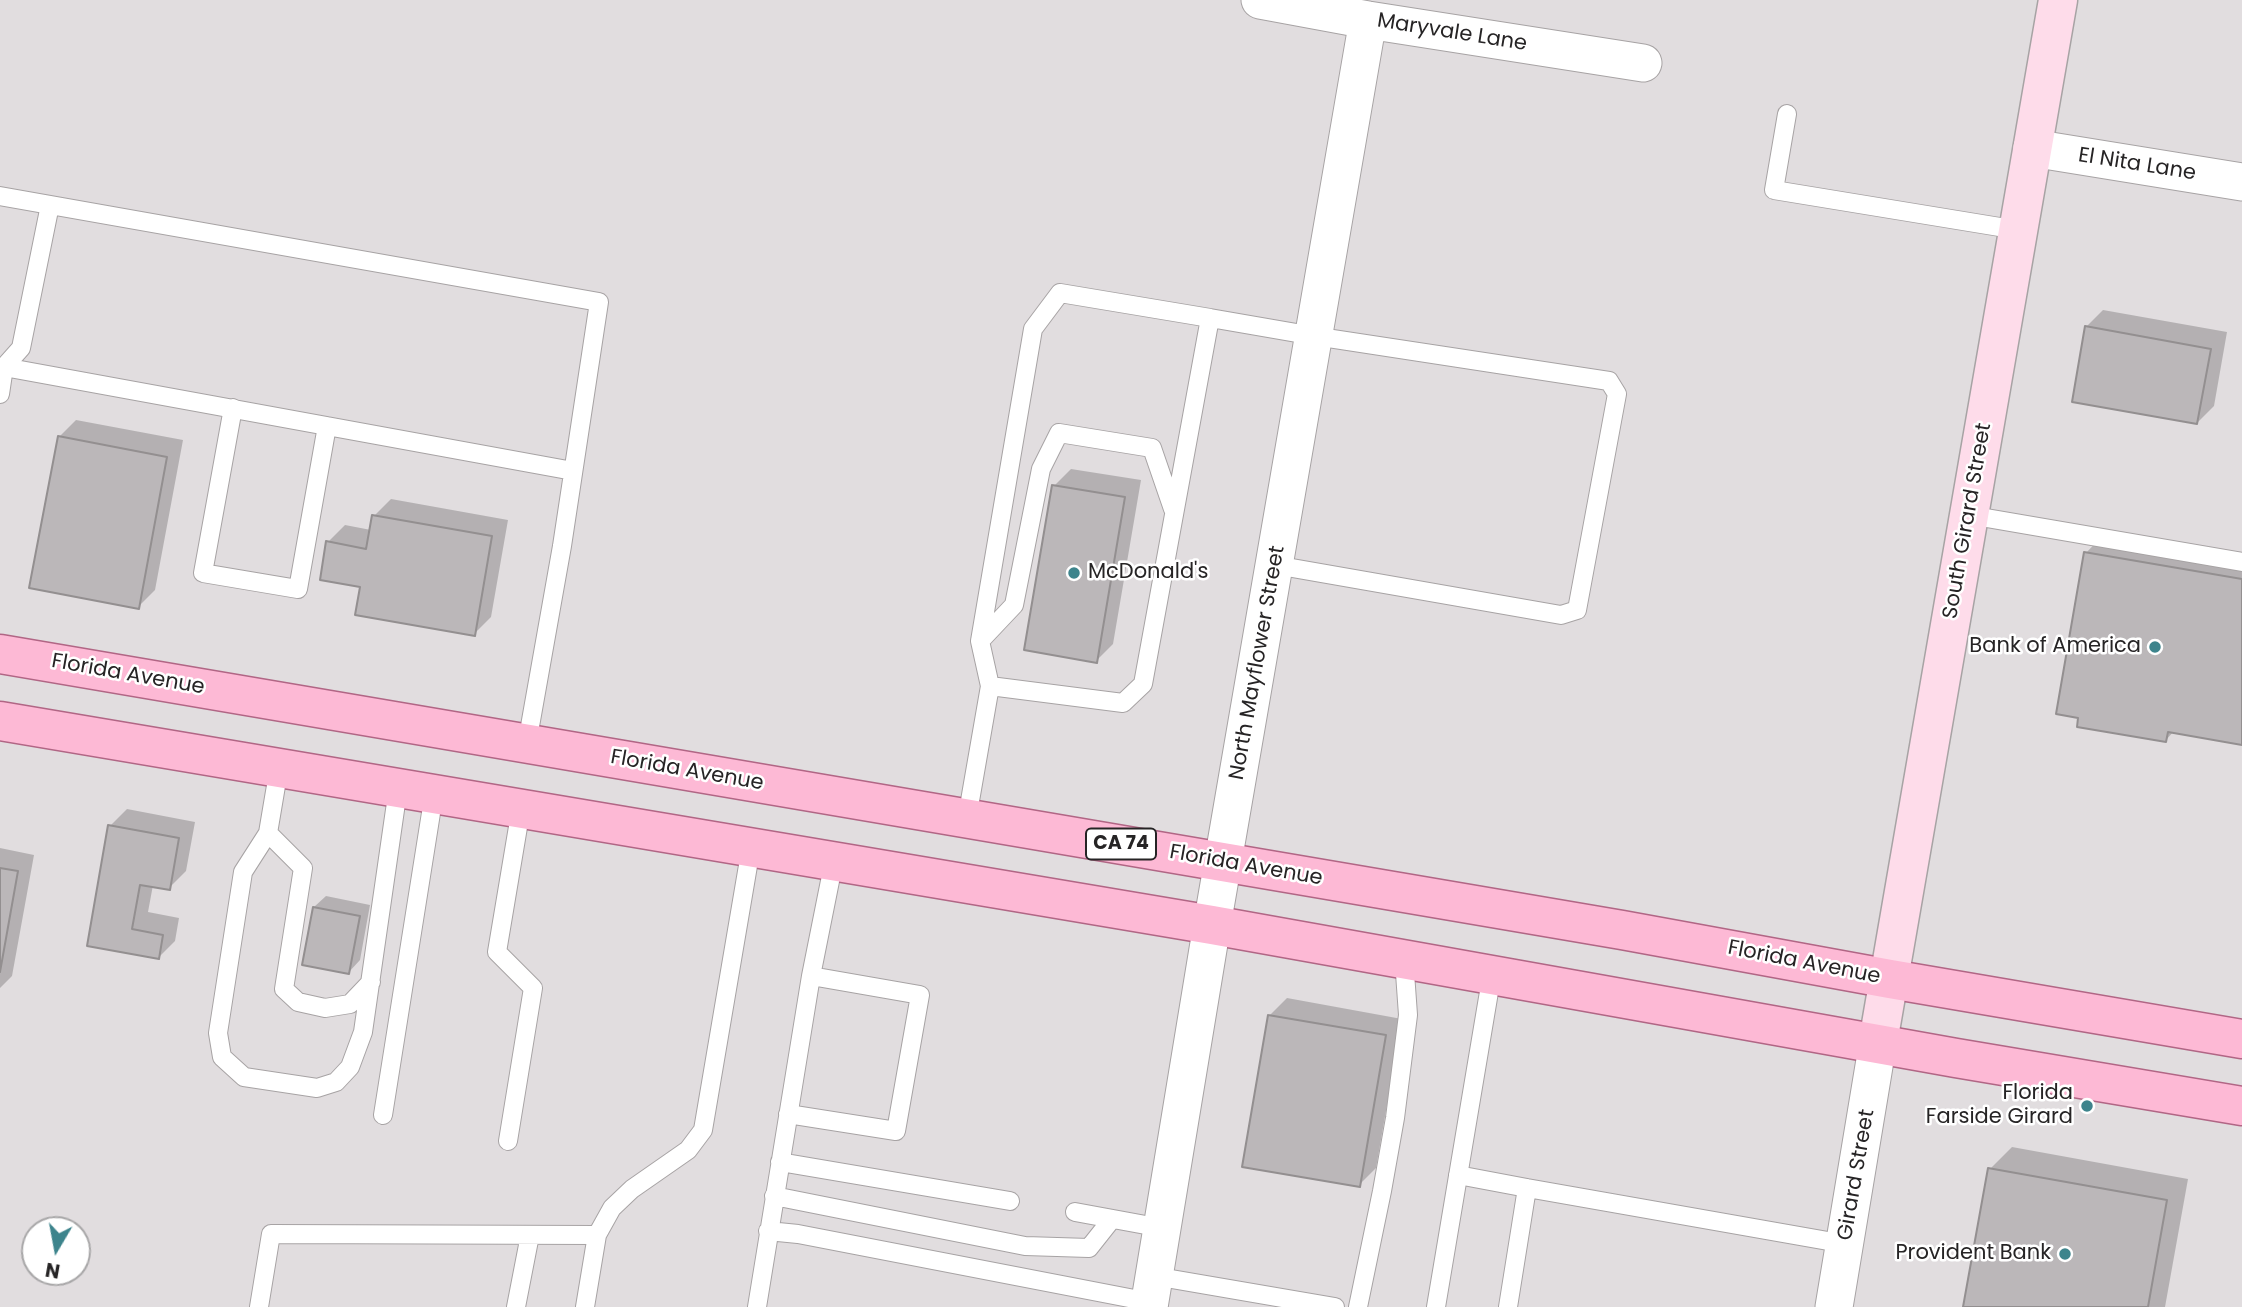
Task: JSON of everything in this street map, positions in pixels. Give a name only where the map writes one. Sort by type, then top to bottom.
[{"type":"main road","name":"Florida Avenue","points":[[0,654],[1622,930],[2242,1039]]},
{"type":"main road","points":[[0,721],[1212,925],[1956,1058],[2242,1106]]},
{"type":"street","name":"Maryvale Lane","points":[[1260,0],[1368,20],[1643,63]]},
{"type":"street","name":"South Girard Street","points":[[1878,1042],[2058,0]]},
{"type":"street","name":"North Mayflower Street","points":[[1151,1295],[1368,20]]},
{"type":"street","name":"El Nita Lane","points":[[2032,148],[2242,182]]},
{"type":"street","name":"Girard Street","points":[[1834,1307],[1878,1042]]},
{"type":"lane","points":[[1787,114],[1774,190],[2018,230]]},
{"type":"lane","points":[[0,197],[599,302],[527,743]]},
{"type":"lane","points":[[0,394],[2,367],[21,348],[50,205]]},
{"type":"lane","points":[[967,818],[990,686],[980,641],[1033,330],[1059,293],[1314,336],[1609,381],[1617,394],[1577,610],[1561,615],[1275,565]]},
{"type":"lane","points":[[990,686],[1123,703],[1143,684],[1210,318]]},
{"type":"lane","points":[[2,367],[573,471]]},
{"type":"lane","points":[[233,408],[202,573],[298,589],[327,426]]},
{"type":"lane","points":[[980,641],[1014,606],[1041,469],[1059,433],[1152,448],[1175,513]]},
{"type":"lane","points":[[1969,515],[2242,562]]},
{"type":"lane","points":[[279,768],[268,832],[243,872],[218,1033],[222,1057],[244,1077],[317,1088],[336,1082],[350,1067],[359,1044],[416,791]]},
{"type":"lane","points":[[383,1115],[416,791]]},
{"type":"lane","points":[[508,1141],[533,988],[497,952],[521,809]]},
{"type":"lane","points":[[268,832],[303,868],[284,989],[298,1002],[325,1008],[350,1004],[371,982]]},
{"type":"lane","points":[[585,1307],[597,1235],[612,1208],[632,1189],[688,1150],[703,1130],[751,848]]},
{"type":"lane","points":[[757,1307],[811,975],[834,861]]},
{"type":"lane","points":[[1358,1307],[1382,1191],[1408,1015],[1404,959]]},
{"type":"lane","points":[[1436,1307],[1492,974]]},
{"type":"lane","points":[[788,1114],[896,1131],[918,1008],[920,995],[811,975]]},
{"type":"lane","points":[[780,1162],[1010,1201]]},
{"type":"lane","points":[[1458,1175],[1845,1244]]},
{"type":"lane","points":[[1508,1307],[1527,1188]]},
{"type":"lane","points":[[774,1196],[1025,1246],[1089,1248],[1112,1219]]},
{"type":"lane","points":[[1075,1212],[1162,1228]]},
{"type":"lane","points":[[768,1231],[1151,1295],[1275,1297],[1335,1307]]},
{"type":"lane","points":[[259,1307],[271,1234],[597,1235]]},
{"type":"lane","points":[[516,1307],[530,1235]]},
{"type":"building","points":[[2085,326],[2211,349],[2197,424],[2072,402]]},
{"type":"building","points":[[58,436],[167,457],[139,609],[29,588]]},
{"type":"building","name":"McDonald's","points":[[1052,485],[1125,497],[1097,663],[1024,650]]},
{"type":"building","points":[[372,515],[492,536],[475,636],[355,615],[360,587],[320,580],[326,541],[366,549]]},
{"type":"building","name":"Bank of America","points":[[2084,552],[2242,579],[2242,745],[2168,732],[2166,742],[2077,727],[2078,718],[2056,714]]},
{"type":"building","points":[[108,825],[179,838],[170,890],[140,885],[132,929],[163,935],[159,959],[87,946]]},
{"type":"building","points":[[0,868],[18,871],[0,972]]},
{"type":"building","points":[[313,907],[360,916],[349,974],[302,965]]},
{"type":"building","points":[[1268,1015],[1386,1035],[1360,1187],[1242,1167]]},
{"type":"building","name":"Provident Bank","points":[[1988,1168],[2167,1200],[2148,1307],[1963,1307]]},
{"type":"place","name":"McDonald's","points":[[1074,573]]},
{"type":"place","name":"Bank of America","points":[[2155,647]]},
{"type":"place","name":"Florida Farside Girard","points":[[2087,1106]]},
{"type":"place","name":"Provident Bank","points":[[2065,1254]]}]
